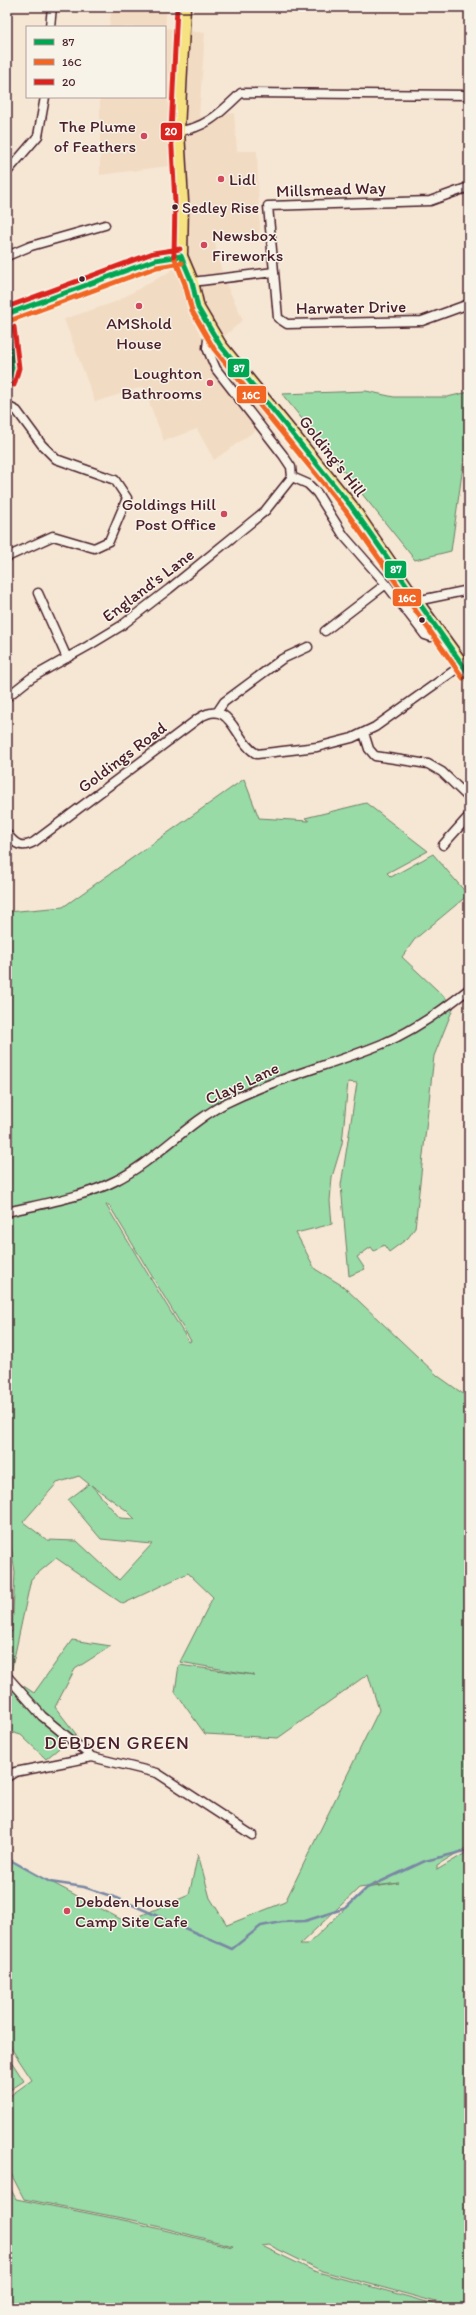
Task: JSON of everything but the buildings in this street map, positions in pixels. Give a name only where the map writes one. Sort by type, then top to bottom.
[{"type":"main road","points":[[7,314],[155,260],[181,256],[182,213],[178,131],[184,7]]},
{"type":"main road","name":"Golding's Hill","points":[[181,256],[192,282],[198,308],[214,336],[351,506],[416,601],[466,670]]},
{"type":"street","points":[[50,26],[52,7]]},
{"type":"street","points":[[178,131],[196,127],[211,120],[241,93],[469,95]]},
{"type":"street","points":[[7,172],[38,136],[45,98]]},
{"type":"street","name":"Millsmead Way","points":[[274,272],[268,206],[430,201],[469,187]]},
{"type":"street","points":[[7,256],[105,225]]},
{"type":"street","points":[[192,282],[274,272]]},
{"type":"street","name":"Harwater Drive","points":[[274,272],[278,318],[287,324],[422,321],[469,304]]},
{"type":"street","points":[[7,328],[12,368],[7,383]]},
{"type":"street","points":[[214,336],[208,339],[206,348],[216,369],[283,455],[291,467],[292,477],[308,484],[317,493],[344,536],[386,584],[425,635],[431,637],[440,635]]},
{"type":"street","points":[[7,406],[17,411],[42,445],[56,459],[115,480],[127,498],[109,541],[94,548],[53,536],[7,557]]},
{"type":"street","name":"England's Lane","points":[[7,697],[31,678],[120,626],[234,538],[265,511],[292,477]]},
{"type":"street","points":[[324,630],[386,584]]},
{"type":"street","points":[[416,601],[469,590]]},
{"type":"street","points":[[38,593],[67,658]]},
{"type":"street","points":[[308,647],[282,659],[224,702],[218,711],[228,718],[248,746],[257,754],[317,747],[364,733],[466,670]]},
{"type":"street","name":"Goldings Road","points":[[7,834],[18,845],[29,845],[199,718],[212,711],[218,711]]},
{"type":"street","points":[[364,733],[369,749],[375,756],[428,764],[442,772],[469,798]]},
{"type":"street","points":[[444,845],[469,816]]},
{"type":"street","name":"Clays Lane","points":[[7,1212],[91,1190],[114,1181],[143,1164],[225,1104],[265,1085],[383,1044],[440,1012],[469,989]]},
{"type":"street","points":[[7,1676],[42,1716],[92,1757]]},
{"type":"street","points":[[7,1777],[15,1772],[92,1757],[157,1773],[252,1835]]},
{"type":"shaded area","points":[[112,7],[167,7],[165,26],[109,26]]},
{"type":"shaded area","points":[[166,28],[205,33],[199,117],[234,113],[237,151],[257,151],[260,233],[214,238],[223,277],[243,320],[220,340],[273,418],[214,460],[197,429],[164,441],[143,387],[95,402],[64,319],[115,302],[169,272],[188,254],[184,164],[100,175],[100,98],[166,98]]},
{"type":"green space","points":[[366,391],[394,397],[447,397],[469,392],[469,424],[451,551],[415,560],[282,394]]},
{"type":"green space","points":[[244,779],[259,818],[309,821],[305,818],[366,803],[428,851],[387,873],[391,877],[433,854],[468,895],[415,939],[402,957],[454,1006],[434,1056],[415,1228],[408,1238],[389,1252],[384,1245],[374,1251],[371,1247],[357,1257],[365,1269],[349,1276],[341,1185],[357,1083],[348,1082],[342,1144],[332,1177],[330,1201],[332,1224],[296,1233],[315,1269],[343,1286],[438,1376],[469,1398],[469,1846],[437,1865],[437,1870],[469,1851],[469,2308],[458,2308],[322,2271],[269,2245],[262,2246],[314,2271],[449,2308],[7,2308],[7,2182],[16,2199],[128,2221],[232,2247],[233,2246],[137,2221],[24,2199],[7,2166],[7,2102],[11,2095],[32,2080],[7,2042],[7,1888],[12,1861],[126,1922],[189,1895],[198,1854],[210,1898],[227,1925],[285,1902],[379,1710],[368,1674],[278,1738],[205,1734],[175,1692],[179,1665],[254,1675],[180,1662],[213,1597],[188,1573],[123,1604],[56,1558],[31,1579],[10,1677],[34,1693],[72,1640],[111,1646],[75,1669],[55,1707],[76,1734],[46,1759],[21,1735],[7,1731],[7,1631],[12,1632],[15,1572],[10,1541],[7,1542],[7,912],[63,907]],"holes":[[[106,1205],[109,1205],[191,1341],[189,1342]],[[79,1476],[89,1484],[68,1500],[101,1539],[152,1544],[119,1580],[77,1541],[47,1540],[23,1522],[57,1483]],[[91,1485],[126,1510],[135,1519],[120,1518]],[[399,1883],[367,1888],[308,1944],[300,1944],[359,1888]]]},
{"type":"green space","points":[[7,2055],[24,2081],[7,2092]]},
{"type":"waterway","points":[[7,1864],[12,1861],[50,1882],[84,1887],[117,1898],[232,1949],[261,1926],[282,1922],[305,1921],[346,1908],[367,1888],[425,1861],[469,1850]]},
{"type":"transit line","name":"20","points":[[174,256],[175,202],[171,131],[177,7]]},
{"type":"transit line","name":"20","points":[[7,307],[153,253],[180,249]]},
{"type":"transit line","name":"87","points":[[181,256],[192,282],[198,308],[220,345],[351,506],[469,674]]},
{"type":"transit line","name":"87","points":[[7,314],[155,260],[181,256]]},
{"type":"transit line","name":"16C","points":[[175,259],[185,284],[192,311],[214,349],[345,510],[463,678]]},
{"type":"transit line","name":"16C","points":[[9,321],[157,267],[182,263]]},
{"type":"transit line","name":"20","points":[[14,327],[19,368],[14,385]]},
{"type":"transit line","name":"87","points":[[7,328],[12,368],[7,383]]},
{"type":"place","name":"The Plume of Feathers","points":[[144,136]]},
{"type":"place","name":"Lidl","points":[[221,179]]},
{"type":"place","name":"Sedley Rise","points":[[175,207]]},
{"type":"place","name":"Newsbox Fireworks","points":[[204,245]]},
{"type":"place","name":"AMShold House","points":[[139,306]]},
{"type":"place","name":"Loughton Bathrooms","points":[[210,383]]},
{"type":"place","name":"Goldings Hill Post Office","points":[[224,514]]},
{"type":"place","name":"Debden House Camp Site Cafe","points":[[67,1911]]},
{"type":"district","name":"DEBDEN GREEN","points":[[117,1742]]}]
